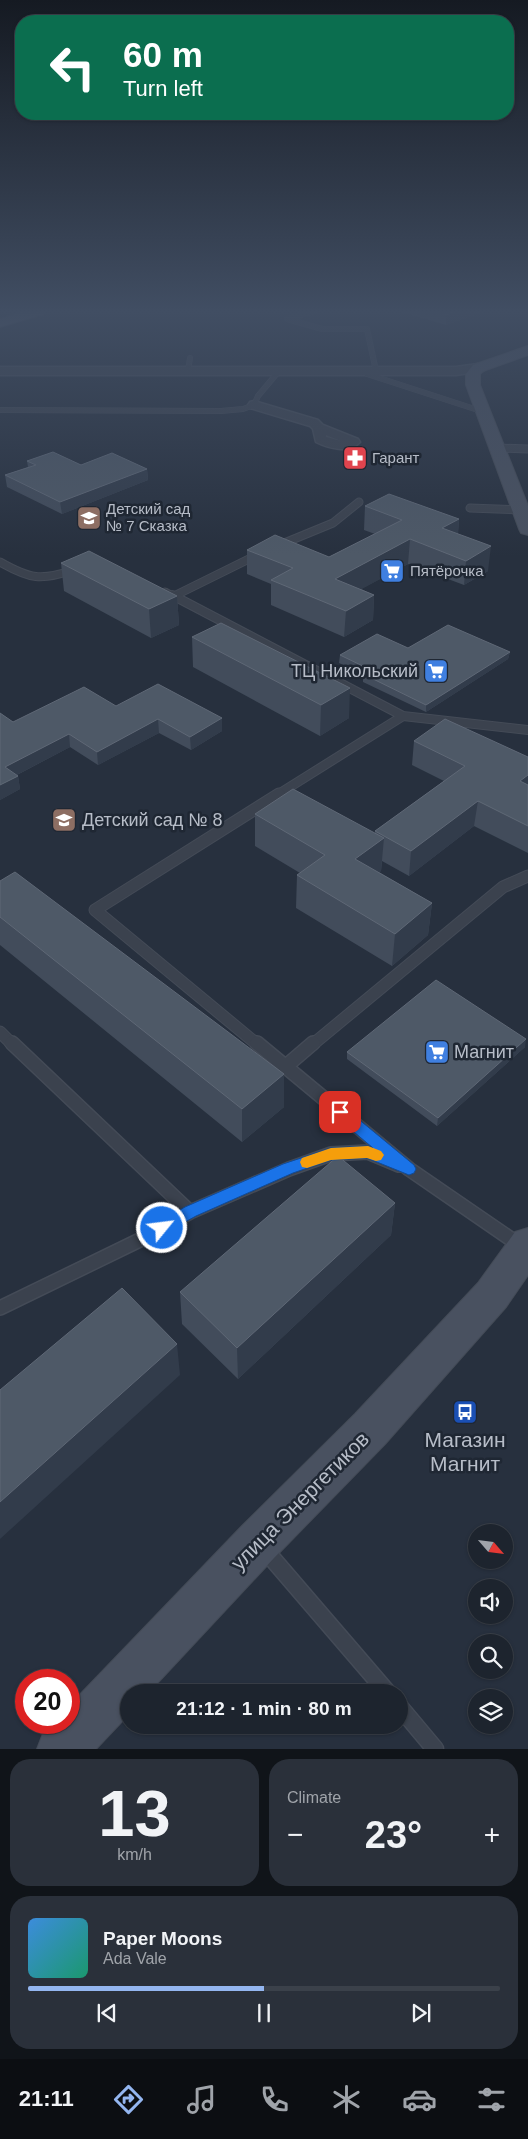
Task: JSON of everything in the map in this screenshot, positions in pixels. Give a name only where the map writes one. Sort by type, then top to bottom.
[{"type":"main road","points":[[476,393],[528,529]]},
{"type":"main road","name":"улица Энергетиков","points":[[62,1749],[258,1542],[370,1429],[492,1295],[526,1246]]},
{"type":"street","points":[[254,405],[314,423],[319,428]]},
{"type":"lane","points":[[0,410],[221,411],[243,409],[254,405],[261,393]]},
{"type":"lane","points":[[425,393],[484,412]]},
{"type":"lane","points":[[498,448],[528,449]]},
{"type":"lane","points":[[174,596],[242,561],[333,523],[359,502]]},
{"type":"lane","points":[[470,508],[522,510]]},
{"type":"lane","points":[[0,562],[27,578],[49,578],[77,568]]},
{"type":"lane","points":[[158,588],[403,716],[486,727],[528,730]]},
{"type":"lane","points":[[403,716],[95,910],[409,1169],[526,1246]]},
{"type":"lane","points":[[285,1067],[503,887],[528,876]]},
{"type":"lane","points":[[0,1032],[190,1212]]},
{"type":"lane","points":[[0,1308],[148,1236],[190,1212],[289,1168],[331,1154],[368,1152],[409,1169]]},
{"type":"lane","points":[[258,1542],[380,1684]]},
{"type":"lane","points":[[408,1717],[435,1749]]},
{"type":"building","points":[[53,452],[81,465],[112,453],[147,469],[60,502],[5,475],[36,465],[27,461]]},
{"type":"building","points":[[389,494],[459,519],[442,528],[491,546],[466,561],[410,539],[335,579],[374,595],[346,611],[271,580],[293,568],[247,550],[275,535],[329,557],[402,520],[365,506]]},
{"type":"building","points":[[89,551],[177,596],[149,609],[61,563]]},
{"type":"building","points":[[221,623],[350,688],[321,705],[192,637]]},
{"type":"building","name":"ТЦ Никольский","points":[[448,625],[510,652],[426,705],[363,674],[371,670],[340,655],[377,634],[408,648]]},
{"type":"building","points":[[158,684],[222,718],[190,737],[158,719],[97,752],[69,734],[5,767],[18,776],[0,785],[0,713],[13,722],[84,687],[116,706]]},
{"type":"building","points":[[445,719],[528,757],[528,775],[520,781],[528,785],[528,826],[478,801],[411,851],[375,831],[465,766],[414,741]]},
{"type":"building","points":[[293,789],[384,838],[355,859],[432,903],[395,934],[297,875],[325,855],[255,814]]},
{"type":"building","points":[[15,872],[284,1074],[242,1109],[0,917],[0,881]]},
{"type":"building","name":"Магнит","points":[[436,980],[526,1039],[438,1118],[347,1052]]},
{"type":"building","points":[[338,1156],[395,1203],[237,1348],[180,1292]]},
{"type":"building","points":[[122,1288],[177,1344],[0,1502],[0,1390]]},
{"type":"slow traffic","points":[[307,1162],[331,1154],[368,1152],[376,1155]]},
{"type":"place","name":"Гарант","points":[[355,458]]},
{"type":"place","name":"Детский сад № 7 Сказка","points":[[89,518]]},
{"type":"place","name":"Пятёрочка","points":[[392,571]]},
{"type":"place","name":"ТЦ Никольский","points":[[436,671]]},
{"type":"place","name":"Детский сад № 8","points":[[64,820]]},
{"type":"place","name":"Магнит","points":[[437,1052]]},
{"type":"place","name":"Магазин Магнит","points":[[465,1412]]},
{"type":"route","points":[[162,1228],[190,1212],[289,1168],[331,1154],[368,1152],[409,1169],[340,1112]]}]
